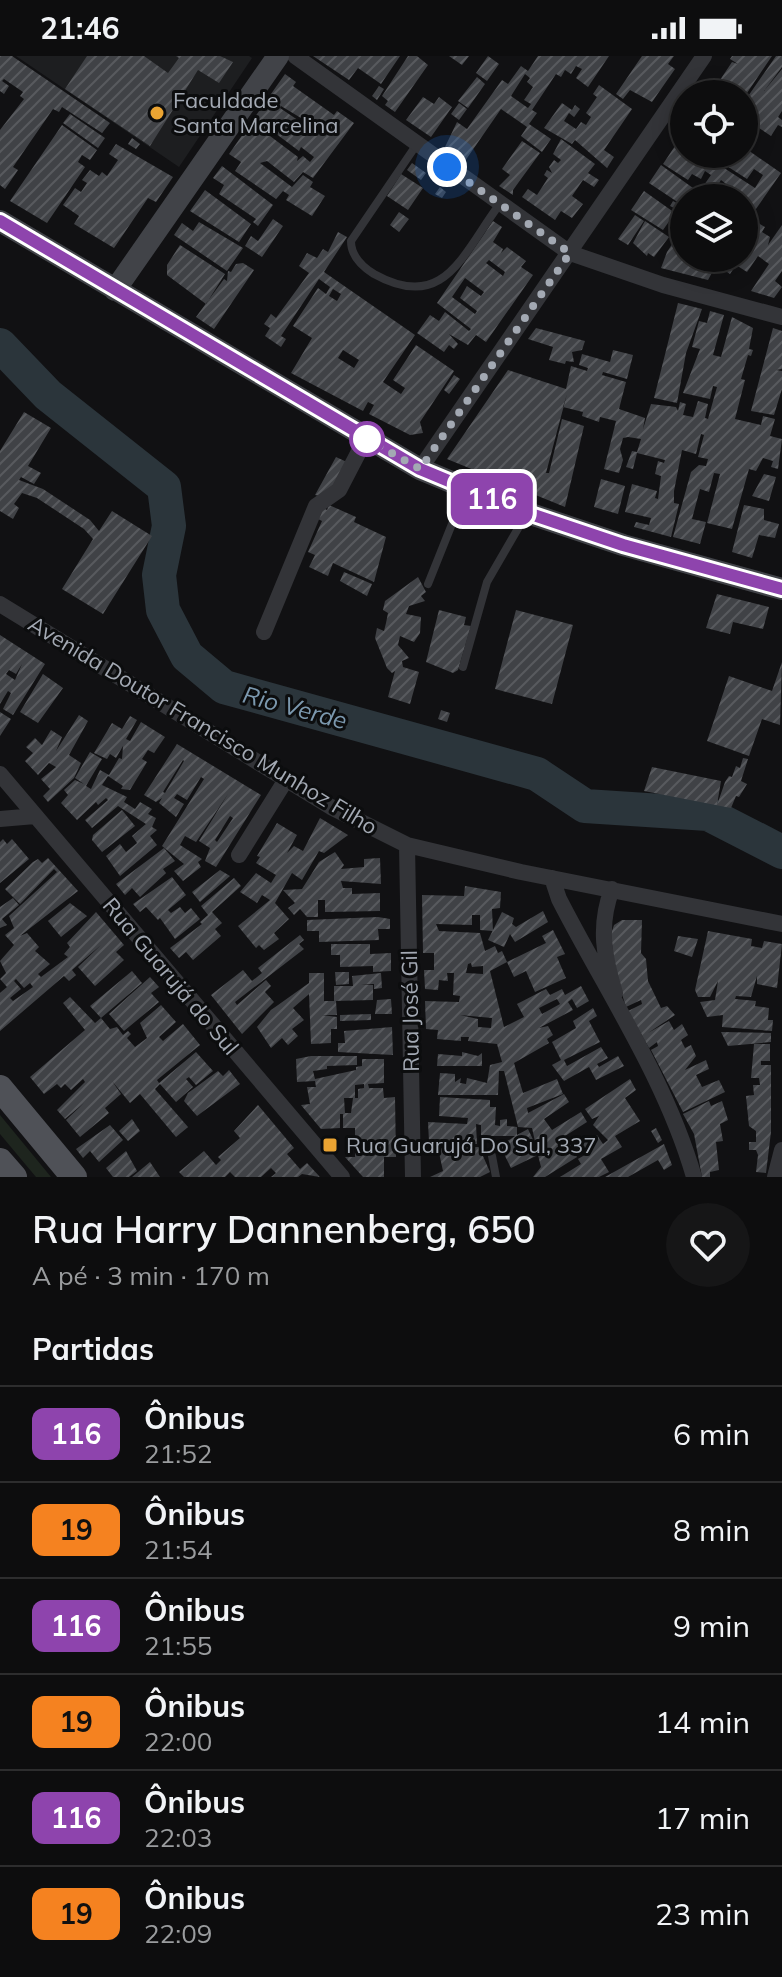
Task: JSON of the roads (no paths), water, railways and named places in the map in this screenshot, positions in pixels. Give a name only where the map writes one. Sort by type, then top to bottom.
[{"type":"main road","points":[[115,290],[278,56]]},
{"type":"main road","points":[[0,221],[420,469],[527,512],[669,559],[782,589]]},
{"type":"main road","points":[[0,1088],[74,1177]]},
{"type":"main road","points":[[0,1161],[14,1177]]},
{"type":"street","points":[[295,56],[570,253],[663,285],[782,317]]},
{"type":"street","points":[[420,469],[704,56]]},
{"type":"street","points":[[264,632],[316,506],[339,490],[366,438]]},
{"type":"street","name":"Avenida Doutor Francisco Munhoz Filho","points":[[0,604],[331,807],[407,845],[552,878],[782,924]]},
{"type":"street","name":"Rua Guarujá do Sul","points":[[0,774],[342,1177]]},
{"type":"street","points":[[239,855],[287,778]]},
{"type":"street","points":[[0,819],[35,816]]},
{"type":"street","name":"Rua José Gil","points":[[407,845],[413,1177]]},
{"type":"street","points":[[552,878],[572,925],[623,1017],[665,1104],[694,1177]]},
{"type":"street","points":[[612,889],[603,917],[603,950],[623,1017]]},
{"type":"street","points":[[775,1177],[782,1150]]},
{"type":"lane","points":[[417,144],[351,241],[354,257],[370,271],[400,287],[419,289],[433,285],[446,276],[499,205]]},
{"type":"lane","points":[[428,584],[467,489]]},
{"type":"lane","points":[[463,667],[487,582],[527,512]]},
{"type":"lane","points":[[492,1156],[496,1177]]},
{"type":"waterway","name":"Rio Verde","points":[[0,345],[48,395],[164,487],[169,526],[159,575],[163,610],[187,656],[224,687],[537,774],[585,806],[708,814],[782,852]]},
{"type":"place","name":"Faculdade Santa Marcelina","points":[[157,113]]},
{"type":"place","name":"Rua Guarujá Do Sul, 337","points":[[330,1145]]}]
